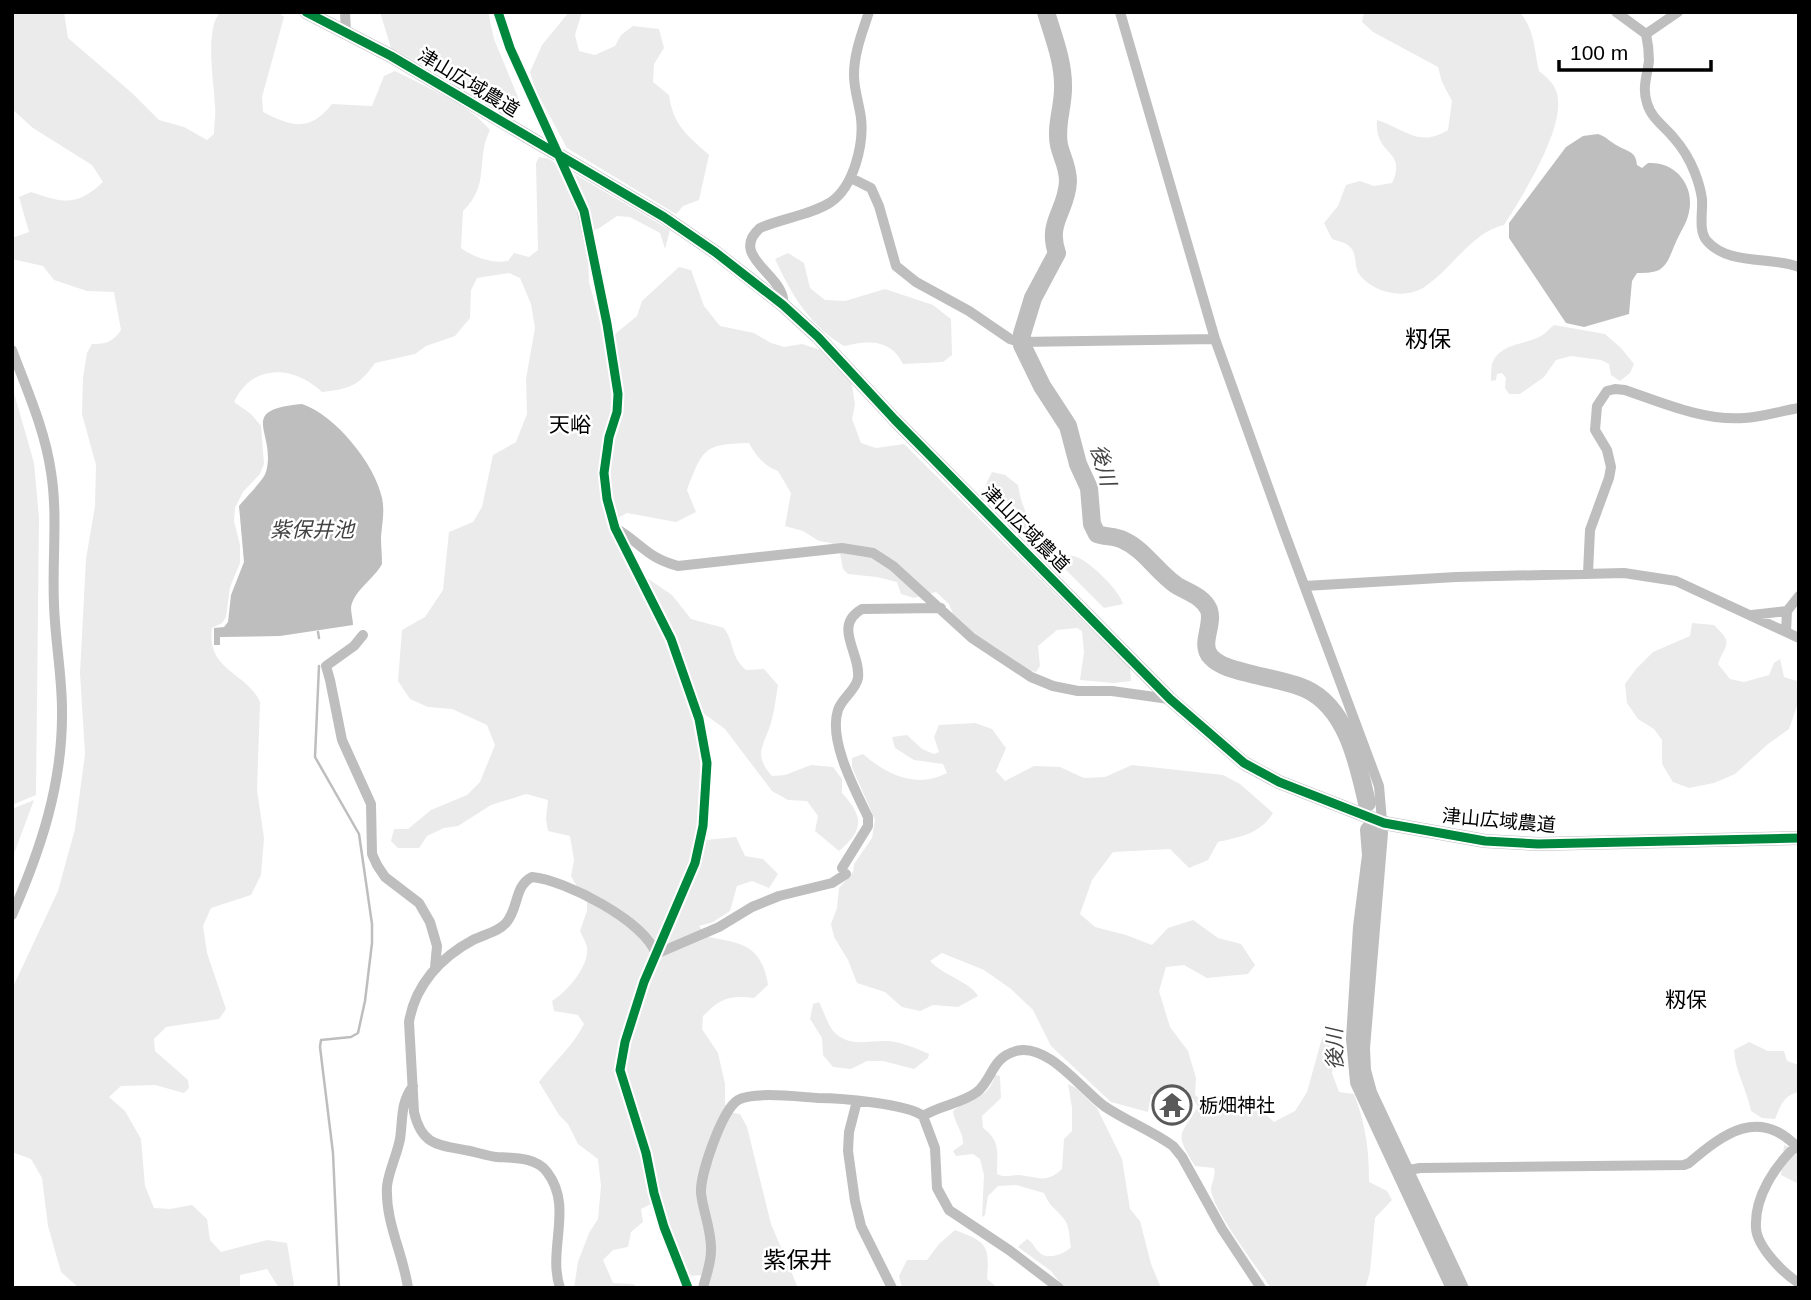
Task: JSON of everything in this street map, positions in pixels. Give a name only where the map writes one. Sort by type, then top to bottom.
[{"type":"street","name":"津山広域農道","points":[[306,12],[391,56],[664,217],[715,252],[818,337],[895,420],[1170,699],[1244,762],[1288,787],[1384,823],[1485,841],[1538,844],[1799,838]]},
{"type":"street","points":[[498,12],[510,48],[580,202],[607,324],[618,394],[617,412],[609,437],[604,473],[607,499],[615,528],[671,639],[699,719],[707,763],[703,825],[695,863],[635,1007],[620,1070],[646,1153],[664,1227],[688,1288]]},
{"type":"street","points":[[783,306],[784,298],[777,284],[755,260],[750,241],[753,234],[774,222],[823,207],[834,200],[851,177],[862,122],[855,90],[855,57],[869,12]]},
{"type":"street","points":[[1120,12],[1215,339],[1379,786],[1384,823],[1369,994],[1366,1070],[1372,1092],[1464,1288]]},
{"type":"street","points":[[1616,12],[1646,34],[1649,59],[1645,78],[1647,103],[1652,115],[1686,154],[1695,171],[1702,198],[1703,232],[1707,241],[1731,254],[1799,267]]},
{"type":"street","points":[[1646,34],[1678,12]]},
{"type":"street","points":[[344,13],[346,32]]},
{"type":"street","points":[[851,177],[872,188],[896,266],[916,282],[969,311],[1010,339],[1022,342],[1215,339]]},
{"type":"street","points":[[12,350],[46,446],[51,472],[54,502],[54,606],[62,680],[61,747],[49,813],[31,872],[12,915]]},
{"type":"street","points":[[1588,573],[1590,530],[1611,467],[1607,450],[1595,430],[1597,406],[1607,391],[1625,390],[1725,418],[1763,416],[1799,408]]},
{"type":"street","points":[[615,528],[643,551],[678,566],[842,548],[873,553],[893,566],[972,638],[1031,677],[1053,686],[1078,691],[1112,691],[1170,699]]},
{"type":"street","points":[[1306,586],[1456,577],[1624,573],[1676,582],[1799,638]]},
{"type":"street","points":[[1786,632],[1787,611],[1799,596]]},
{"type":"street","points":[[656,954],[779,896],[832,883],[844,871],[868,826],[868,817],[840,754],[836,719],[838,709],[856,684],[858,676],[848,633],[849,620],[862,609],[941,608]]},
{"type":"street","points":[[1749,615],[1787,611]]},
{"type":"street","points":[[363,635],[354,646],[326,666],[326,671],[342,740],[371,804],[371,841],[376,866],[394,885],[419,902],[435,933],[435,968]]},
{"type":"street","points":[[560,1288],[556,1265],[560,1200],[546,1171],[520,1158],[490,1156],[437,1145],[417,1126],[412,1086],[409,1022],[411,1009],[435,968],[466,944],[499,929],[513,913],[522,884],[532,877],[557,883],[603,905],[649,939],[656,954]]},
{"type":"street","points":[[923,1116],[975,1093],[984,1085],[993,1066],[1004,1057],[1025,1050],[1039,1054],[1055,1063],[1101,1104],[1173,1146],[1261,1288]]},
{"type":"street","points":[[408,1288],[387,1201],[388,1176],[398,1146],[404,1100],[412,1086]]},
{"type":"street","points":[[703,1288],[711,1252],[701,1191],[703,1174],[729,1108],[739,1099],[752,1096],[857,1101],[915,1111],[923,1116],[935,1148],[937,1188],[949,1210],[1010,1250],[1059,1288]]},
{"type":"street","points":[[857,1101],[849,1132],[848,1151],[855,1201],[861,1226],[892,1288]]},
{"type":"street","points":[[1409,1170],[1541,1165],[1684,1165],[1728,1132],[1755,1128],[1774,1130],[1783,1133],[1798,1148],[1779,1164],[1768,1182],[1756,1227],[1759,1241],[1782,1272],[1799,1283]]},
{"type":"shaded area","points":[[12,12],[64,12],[68,38],[159,120],[184,127],[207,140],[214,134],[211,42],[216,19],[221,12],[278,12],[284,17],[262,97],[263,112],[283,121],[308,123],[332,104],[372,106],[384,76],[395,71],[459,104],[490,130],[483,152],[477,191],[463,211],[461,248],[496,262],[508,261],[514,253],[529,257],[538,250],[536,163],[539,157],[549,159],[670,230],[665,249],[660,233],[630,217],[617,216],[598,229],[582,232],[588,251],[589,282],[604,336],[615,334],[637,316],[642,301],[679,267],[691,270],[704,306],[720,326],[754,333],[784,347],[802,344],[821,350],[851,378],[855,405],[852,419],[861,443],[876,448],[904,444],[1130,668],[1131,681],[1114,683],[1080,680],[1084,652],[1082,631],[1077,628],[1057,630],[1038,646],[1040,666],[1036,672],[1020,668],[981,640],[953,614],[949,604],[936,592],[914,598],[901,594],[897,582],[848,574],[843,569],[840,553],[831,543],[819,541],[803,531],[785,526],[791,493],[778,471],[761,460],[749,443],[722,445],[702,457],[687,490],[696,512],[676,522],[627,513],[609,523],[628,569],[672,595],[691,619],[724,628],[741,665],[746,670],[764,669],[778,685],[773,715],[761,754],[762,761],[772,776],[785,775],[811,765],[833,767],[842,779],[842,793],[857,816],[857,830],[839,851],[815,831],[818,816],[807,801],[788,800],[772,791],[725,729],[703,713],[693,723],[701,782],[697,841],[736,837],[745,856],[763,859],[778,874],[769,888],[752,881],[737,886],[730,911],[713,922],[699,926],[708,937],[741,945],[756,954],[768,985],[754,998],[726,999],[715,1005],[703,1016],[702,1029],[718,1053],[725,1084],[725,1104],[729,1112],[740,1114],[747,1127],[771,1224],[798,1288],[709,1288],[703,1275],[687,1276],[677,1243],[657,1201],[641,1209],[643,1222],[631,1232],[628,1247],[613,1250],[603,1260],[613,1283],[633,1284],[638,1288],[574,1288],[578,1262],[589,1233],[598,1219],[601,1186],[598,1159],[578,1144],[568,1124],[559,1115],[539,1082],[569,1047],[584,1024],[578,1015],[554,1011],[552,1001],[576,978],[587,954],[580,931],[587,911],[587,896],[579,890],[571,876],[574,860],[570,836],[548,831],[548,800],[526,794],[491,805],[458,826],[444,828],[427,836],[419,848],[398,848],[391,841],[394,829],[408,829],[431,810],[467,795],[480,782],[495,745],[487,725],[452,709],[428,707],[410,699],[398,681],[402,630],[425,617],[443,590],[449,532],[473,522],[482,507],[493,455],[516,442],[527,414],[526,379],[535,328],[531,304],[520,278],[509,273],[477,278],[471,290],[470,318],[455,336],[426,346],[415,354],[375,363],[364,377],[353,385],[322,392],[299,377],[274,372],[251,380],[234,402],[251,414],[261,426],[264,464],[260,474],[243,492],[235,508],[234,521],[240,545],[240,563],[230,587],[226,617],[222,623],[212,628],[212,642],[221,662],[254,692],[260,702],[257,790],[264,838],[261,875],[251,895],[211,908],[203,926],[207,953],[226,1009],[219,1019],[166,1027],[154,1039],[155,1051],[188,1080],[189,1088],[184,1093],[155,1085],[121,1086],[109,1097],[125,1111],[141,1139],[145,1186],[154,1208],[170,1209],[192,1205],[207,1219],[210,1240],[221,1252],[267,1240],[287,1243],[294,1285],[291,1288],[279,1288],[267,1269],[240,1275],[240,1288],[79,1288],[61,1272],[48,1226],[42,1178],[31,1159],[12,1152],[12,989],[58,891],[75,829],[85,754],[80,673],[86,559],[95,506],[96,465],[82,414],[83,377],[87,353],[92,344],[109,342],[121,330],[114,292],[87,291],[54,280],[43,266],[12,259],[12,238],[29,232],[19,197],[31,192],[69,201],[85,196],[103,182],[92,165],[33,128],[12,109]]},
{"type":"shaded area","points":[[380,12],[488,12],[494,39],[520,102],[513,109],[493,103],[391,48]]},
{"type":"shaded area","points":[[569,12],[582,12],[575,35],[579,51],[595,55],[615,46],[621,35],[633,26],[659,29],[664,48],[654,64],[653,82],[669,95],[674,114],[682,129],[709,155],[699,200],[683,206],[676,214],[567,148],[535,89],[530,72],[542,45]]},
{"type":"shaded area","points":[[1364,12],[1519,12],[1531,32],[1539,71],[1552,84],[1558,96],[1557,115],[1547,147],[1504,225],[1482,235],[1433,280],[1415,292],[1388,292],[1365,280],[1357,271],[1351,248],[1332,239],[1324,223],[1338,206],[1346,185],[1360,181],[1374,186],[1392,183],[1396,164],[1380,141],[1377,120],[1420,137],[1438,135],[1448,130],[1452,101],[1438,67],[1373,32],[1362,22]]},
{"type":"shaded area","points":[[788,253],[804,263],[810,288],[825,300],[845,301],[885,289],[933,305],[951,319],[952,355],[943,362],[903,364],[892,350],[878,343],[844,346],[811,319],[795,297],[775,259]]},
{"type":"shaded area","points":[[1554,325],[1605,334],[1634,364],[1630,373],[1620,381],[1611,375],[1609,364],[1601,360],[1571,356],[1556,360],[1544,377],[1520,394],[1509,394],[1505,388],[1506,378],[1502,373],[1497,374],[1496,380],[1491,381],[1492,364],[1500,352],[1541,336]]},
{"type":"shaded area","points":[[12,386],[34,463],[39,518],[36,795],[12,805]]},
{"type":"shaded area","points":[[992,472],[1005,475],[1018,485],[1026,514],[1043,539],[1058,552],[1079,558],[1091,566],[1111,585],[1123,604],[1104,608],[1014,518],[985,486]]},
{"type":"shaded area","points":[[1692,623],[1714,625],[1724,636],[1726,644],[1718,664],[1730,679],[1744,682],[1769,675],[1774,663],[1780,659],[1784,677],[1797,681],[1798,703],[1789,729],[1735,774],[1714,783],[1689,788],[1673,782],[1662,764],[1662,740],[1654,729],[1638,719],[1627,703],[1625,684],[1653,652],[1690,636]]},
{"type":"shaded area","points":[[975,723],[992,729],[1006,748],[996,771],[1005,781],[1034,766],[1060,767],[1084,778],[1105,777],[1132,765],[1223,775],[1240,784],[1273,813],[1256,830],[1218,842],[1208,860],[1189,868],[1170,849],[1113,852],[1092,880],[1080,914],[1095,927],[1152,945],[1168,928],[1193,920],[1218,938],[1241,944],[1255,965],[1248,974],[1207,978],[1184,965],[1166,967],[1159,991],[1170,1027],[1188,1051],[1196,1078],[1195,1095],[1206,1103],[1260,1097],[1265,1101],[1263,1112],[1274,1122],[1295,1111],[1307,1092],[1322,1038],[1334,1032],[1337,1043],[1332,1073],[1339,1092],[1354,1094],[1366,1138],[1369,1182],[1387,1191],[1392,1200],[1375,1218],[1370,1272],[1365,1288],[1271,1288],[1236,1239],[1213,1198],[1211,1189],[1214,1168],[1195,1166],[1184,1146],[1182,1134],[1198,1106],[1185,1088],[1171,1085],[1151,1095],[1148,1112],[1111,1102],[1051,1046],[1033,1010],[1011,989],[984,970],[942,953],[930,961],[969,986],[978,996],[958,1007],[933,1005],[920,1011],[902,1007],[885,992],[857,983],[848,960],[834,937],[831,924],[837,908],[839,888],[853,872],[854,864],[872,838],[875,820],[852,767],[852,758],[863,754],[882,768],[914,780],[936,778],[947,773],[943,764],[914,760],[895,748],[892,737],[907,735],[922,749],[934,754],[939,752],[934,737],[939,725]]},
{"type":"shaded area","points":[[34,800],[12,859],[12,809]]},
{"type":"shaded area","points":[[819,1002],[832,1029],[840,1037],[853,1042],[898,1043],[929,1054],[928,1058],[914,1069],[883,1061],[867,1061],[851,1069],[833,1067],[823,1055],[822,1038],[810,1019],[813,1004]]},
{"type":"shaded area","points":[[1749,1042],[1768,1051],[1784,1051],[1787,1061],[1799,1065],[1799,1092],[1786,1098],[1775,1119],[1762,1118],[1751,1111],[1734,1050]]},
{"type":"shaded area","points":[[995,1075],[1000,1076],[1001,1098],[982,1116],[983,1128],[995,1143],[997,1174],[1000,1175],[1046,1178],[1062,1169],[1064,1139],[1072,1131],[1068,1084],[1097,1108],[1122,1159],[1130,1209],[1140,1221],[1151,1264],[1161,1288],[1064,1288],[1051,1271],[1018,1247],[1027,1239],[1042,1255],[1051,1256],[1071,1247],[1066,1222],[1044,1193],[1016,1185],[998,1186],[988,1196],[985,1215],[982,1217],[984,1175],[980,1159],[973,1154],[956,1156],[953,1151],[963,1144],[953,1111],[983,1094]]},
{"type":"shaded area","points":[[1784,1145],[1799,1151],[1799,1184],[1781,1175]]},
{"type":"shaded area","points":[[955,1230],[974,1238],[984,1246],[988,1258],[987,1279],[998,1288],[902,1288],[899,1276],[907,1260],[927,1260],[939,1244]]},
{"type":"water","points":[[1598,134],[1631,153],[1637,165],[1642,168],[1648,163],[1658,163],[1674,171],[1686,184],[1690,202],[1687,220],[1665,264],[1656,271],[1637,273],[1632,281],[1629,314],[1584,327],[1566,323],[1509,238],[1509,223],[1566,147],[1583,136]]},
{"type":"water","name":"紫保井池","points":[[302,404],[327,419],[352,442],[378,485],[383,503],[382,564],[353,602],[353,625],[280,636],[220,637],[220,645],[214,645],[214,628],[224,627],[228,622],[231,595],[244,562],[239,506],[266,472],[268,458],[264,418],[282,407]]},
{"type":"waterway","name":"後川","points":[[1046,12],[1063,76],[1058,138],[1068,181],[1055,225],[1054,242],[1057,253],[1033,298],[1022,334],[1022,345],[1042,386],[1068,426],[1078,464],[1089,488],[1092,524],[1097,534],[1131,544],[1169,580],[1203,601],[1210,616],[1206,647],[1215,661],[1232,669],[1306,689],[1332,709],[1355,755],[1367,803]]},
{"type":"waterway","name":"紫保井池","points":[[318,632],[319,638]]},
{"type":"waterway","points":[[319,666],[315,757],[359,834],[372,924],[365,1001],[358,1033],[351,1037],[321,1040],[320,1047],[333,1153],[339,1288]]},
{"type":"waterway","name":"後川","points":[[1369,830],[1371,855],[1362,927],[1355,1039],[1359,1082],[1455,1288]]},
{"type":"cycle path","points":[[306,12],[391,56],[664,217],[715,252],[783,305],[818,337],[895,420],[1170,699],[1244,763],[1279,782],[1384,823],[1485,841],[1538,844],[1799,838]]},
{"type":"cycle path","points":[[498,12],[510,48],[584,211],[618,394],[617,412],[609,437],[604,473],[607,499],[615,528],[671,639],[699,719],[707,763],[703,826],[695,863],[644,982],[625,1042],[620,1070],[646,1153],[664,1227],[688,1288]]},
{"type":"place","name":"栃畑神社","points":[[1172,1105]]},
{"type":"district","name":"籾保","points":[[1428,339]]},
{"type":"district","name":"天峪","points":[[570,425]]},
{"type":"district","name":"籾保","points":[[1686,1000]]},
{"type":"district","name":"紫保井","points":[[798,1260]]}]
